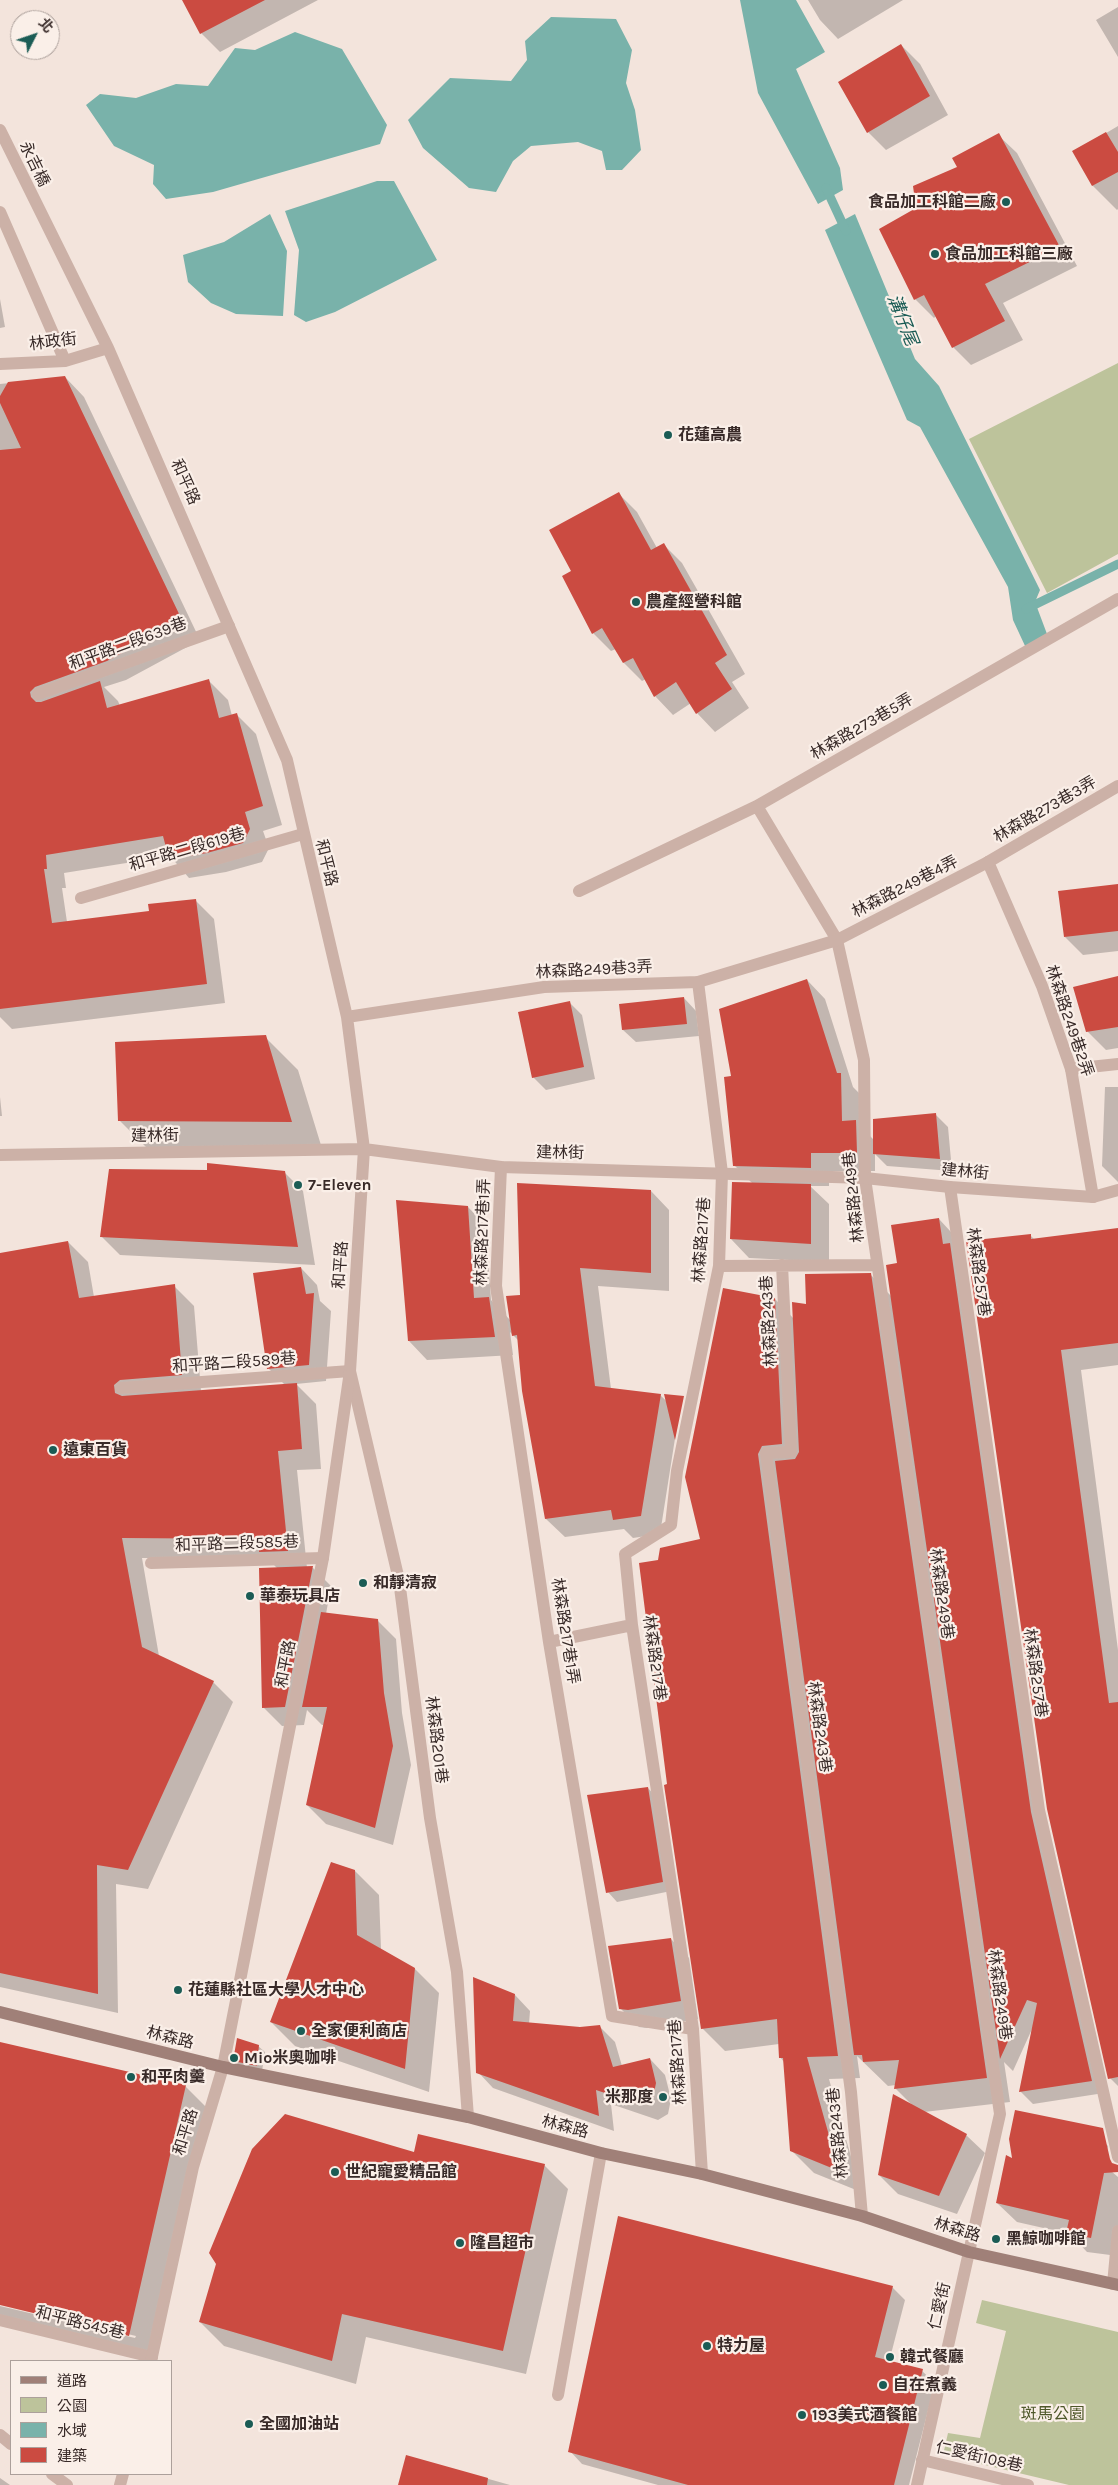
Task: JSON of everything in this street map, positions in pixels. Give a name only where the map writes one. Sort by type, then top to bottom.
[{"type":"street","name":"永吉橋","points":[[0,130],[40,212]]},
{"type":"street","points":[[0,212],[5,234],[66,361]]},
{"type":"street","name":"和平路","points":[[40,212],[108,348],[287,760],[302,834],[347,1017],[364,1150],[350,1371],[323,1558],[223,2067],[193,2167],[151,2359]]},
{"type":"street","name":"林政街","points":[[0,364],[66,361],[108,348]]},
{"type":"street","name":"林森路273巷5弄","points":[[578,891],[757,806],[1118,599]]},
{"type":"street","name":"和平路二段639巷","points":[[38,694],[229,626]]},
{"type":"street","name":"林森路273巷3弄","points":[[988,862],[1118,786]]},
{"type":"street","points":[[757,806],[838,940]]},
{"type":"street","name":"和平路二段619巷","points":[[80,898],[302,834]]},
{"type":"street","name":"林森路249巷4弄","points":[[838,940],[988,862]]},
{"type":"street","name":"林森路249巷2弄","points":[[988,862],[1042,986],[1071,1069],[1093,1197]]},
{"type":"street","name":"林森路249巷3弄","points":[[347,1017],[544,987],[698,982],[838,940]]},
{"type":"street","name":"林森路249巷","points":[[838,940],[864,1060],[865,1178],[1000,2114],[969,2252]]},
{"type":"street","name":"林森路217巷","points":[[698,982],[722,1173],[719,1266],[677,1471],[671,1526],[624,1554],[632,1625],[693,2029],[702,2174]]},
{"type":"street","points":[[1071,1069],[1118,1064]]},
{"type":"street","name":"建林街","points":[[0,1154],[364,1150],[501,1167],[865,1178],[950,1187],[1093,1197],[1118,1190]]},
{"type":"street","name":"林森路217巷1弄","points":[[501,1167],[496,1286],[550,1642],[612,2016],[693,2029]]},
{"type":"street","name":"林森路257巷","points":[[950,1187],[1039,1810],[1118,2157]]},
{"type":"street","points":[[719,1266],[878,1264]]},
{"type":"street","name":"林森路243巷","points":[[782,1265],[791,1452],[766,1453],[851,2092],[862,2216]]},
{"type":"street","name":"和平路二段589巷","points":[[121,1388],[350,1371]]},
{"type":"street","name":"林森路201巷","points":[[350,1371],[399,1580],[430,1818],[457,1972],[468,2117]]},
{"type":"street","name":"和平路二段585巷","points":[[151,1563],[323,1558]]},
{"type":"street","points":[[550,1642],[632,1625]]},
{"type":"street","name":"林森路","points":[[0,2012],[223,2067],[468,2117],[601,2153],[702,2174],[862,2216],[969,2252],[1116,2285]]},
{"type":"street","points":[[558,2395],[601,2153]]},
{"type":"street","points":[[1116,2285],[1118,2231]]},
{"type":"street","name":"仁愛街","points":[[917,2485],[969,2252]]},
{"type":"street","name":"和平路545巷","points":[[0,2320],[151,2359]]},
{"type":"street","points":[[0,2435],[10,2443]]},
{"type":"street","name":"仁愛街108巷","points":[[922,2460],[1028,2485]]},
{"type":"street","points":[[53,2475],[67,2485]]},
{"type":"green space","points":[[1118,363],[1118,554],[1047,593],[969,439]]},
{"type":"green space","name":"斑馬公園","points":[[982,2300],[1118,2332],[1118,2485],[1069,2485],[943,2455],[948,2433],[980,2438],[1006,2331],[976,2323]]},
{"type":"water","points":[[740,0],[796,0],[825,52],[796,69],[840,168],[843,190],[818,204],[758,93]]},
{"type":"water","points":[[551,17],[616,19],[632,50],[626,83],[635,110],[641,150],[622,170],[606,170],[602,151],[578,142],[531,146],[513,161],[496,192],[469,188],[423,148],[408,120],[450,78],[511,81],[527,60],[525,41]]},
{"type":"water","points":[[295,32],[342,49],[387,125],[380,144],[213,192],[166,199],[153,184],[154,165],[114,146],[86,105],[100,94],[136,98],[176,84],[208,86],[235,48],[255,50]]},
{"type":"water","points":[[377,181],[394,181],[437,260],[335,312],[306,322],[294,315],[299,250],[285,211]]},
{"type":"water","points":[[270,214],[287,251],[283,316],[236,314],[211,303],[188,282],[183,255],[224,242]]},
{"type":"water","points":[[855,214],[915,359],[939,386],[1040,590],[1035,602],[1047,634],[1026,648],[1013,620],[1008,587],[920,427],[907,420],[825,230]]},
{"type":"building","points":[[182,0],[265,0],[200,34]]},
{"type":"building","points":[[901,44],[930,96],[867,133],[838,82]]},
{"type":"building","points":[[1106,132],[1118,152],[1118,172],[1092,186],[1072,151]]},
{"type":"building","points":[[999,133],[1060,247],[985,284],[1005,321],[952,348],[924,295],[914,300],[879,229],[916,208],[913,186],[957,167],[952,158]]},
{"type":"building","points":[[65,376],[182,620],[107,661],[35,687],[30,692],[31,697],[36,702],[41,702],[100,681],[107,708],[209,679],[219,718],[237,713],[263,806],[245,812],[250,829],[243,843],[207,853],[169,859],[163,836],[46,855],[47,869],[44,869],[52,923],[149,911],[148,904],[196,899],[207,984],[0,1009],[0,450],[21,448],[0,403],[0,396],[8,382]]},
{"type":"building","name":"農產經營科館","points":[[619,492],[651,550],[664,543],[727,655],[715,663],[732,689],[696,714],[676,682],[654,697],[633,658],[623,663],[602,628],[592,634],[562,576],[571,571],[549,530]]},
{"type":"building","points":[[1118,884],[1118,931],[1064,937],[1058,891]]},
{"type":"building","points":[[1118,976],[1118,1027],[1086,1032],[1073,987]]},
{"type":"building","points":[[807,979],[837,1073],[841,1073],[842,1121],[856,1120],[857,1153],[811,1153],[811,1168],[733,1166],[724,1077],[731,1076],[719,1009]]},
{"type":"building","points":[[684,997],[687,1024],[622,1030],[619,1004]]},
{"type":"building","points":[[570,1001],[584,1067],[532,1078],[518,1012]]},
{"type":"building","points":[[266,1035],[292,1122],[118,1121],[115,1042]]},
{"type":"building","points":[[936,1113],[940,1159],[873,1154],[873,1119]]},
{"type":"building","points":[[207,1163],[285,1171],[298,1247],[100,1237],[109,1169],[207,1170]]},
{"type":"building","points":[[732,1182],[811,1184],[811,1244],[730,1239]]},
{"type":"building","points":[[517,1183],[651,1190],[651,1273],[580,1268],[595,1386],[661,1394],[641,1516],[613,1520],[611,1510],[545,1519],[522,1391],[517,1335],[512,1336],[506,1296],[520,1295]]},
{"type":"building","points":[[396,1200],[468,1206],[474,1298],[489,1297],[495,1337],[408,1341]]},
{"type":"building","points":[[939,1218],[943,1244],[950,1243],[1031,1812],[1092,2081],[1019,2092],[1037,2003],[1027,2000],[1000,2059],[886,1265],[897,1263],[891,1225]]},
{"type":"building","points":[[1118,1228],[1118,1343],[1061,1350],[1109,1703],[1118,1702],[1118,2077],[1108,2079],[1047,1809],[966,1241],[1031,1234],[1031,1239]]},
{"type":"building","name":"遠東百貨","points":[[68,1241],[79,1298],[175,1284],[182,1375],[120,1380],[114,1385],[115,1393],[122,1396],[297,1383],[302,1449],[278,1451],[288,1551],[259,1552],[259,1539],[122,1538],[142,1647],[214,1681],[128,1870],[97,1865],[98,1994],[0,1973],[0,1253]]},
{"type":"building","points":[[301,1267],[306,1294],[314,1293],[309,1365],[267,1369],[253,1273]]},
{"type":"building","points":[[871,1273],[987,2078],[894,2089],[899,2060],[863,2062],[862,2055],[854,2055],[775,1461],[795,1459],[799,1452],[792,1302],[806,1304],[805,1274]]},
{"type":"building","points":[[723,1288],[775,1298],[782,1444],[762,1446],[758,1454],[838,2056],[807,2057],[839,2171],[790,2151],[783,2058],[779,2058],[777,2019],[701,2029],[664,1785],[667,1784],[639,1563],[658,1560],[660,1548],[700,1539],[685,1477]]},
{"type":"building","points":[[664,1394],[684,1396],[675,1440]]},
{"type":"building","points":[[313,1566],[285,1707],[262,1708],[259,1568]]},
{"type":"building","points":[[321,1612],[378,1619],[384,1693],[393,1746],[375,1828],[306,1805],[327,1707],[302,1707]]},
{"type":"building","points":[[648,1787],[663,1882],[606,1893],[587,1795]]},
{"type":"building","points":[[331,1862],[355,1870],[357,1935],[415,1968],[405,2069],[270,2022]]},
{"type":"building","points":[[671,1938],[681,2001],[628,2010],[619,2009],[608,1946]]},
{"type":"building","points":[[473,1977],[515,1994],[513,2021],[580,2027],[600,2025],[613,2067],[650,2058],[656,2083],[653,2098],[641,2105],[596,2090],[599,2116],[476,2073]]},
{"type":"building","points":[[237,2038],[259,2045],[257,2066],[233,2061]]},
{"type":"building","points":[[0,2042],[186,2085],[129,2336],[0,2305]]},
{"type":"building","points":[[893,2094],[967,2134],[939,2196],[878,2175]]},
{"type":"building","points":[[1015,2110],[1103,2128],[1110,2159],[1112,2163],[1118,2165],[1118,2172],[1104,2173],[1091,2238],[1066,2233],[1069,2220],[996,2203],[1006,2155],[1012,2158],[1009,2139]]},
{"type":"building","points":[[285,2114],[414,2152],[418,2134],[545,2164],[503,2351],[342,2314],[332,2361],[199,2322],[216,2264],[209,2253],[252,2149]]},
{"type":"building","name":"特力屋","points":[[618,2216],[893,2286],[875,2357],[923,2369],[894,2485],[688,2485],[568,2452]]},
{"type":"building","points":[[406,2455],[488,2478],[487,2485],[398,2485]]},
{"type":"waterway","name":"溝仔尾","points":[[826,188],[846,231]]},
{"type":"waterway","points":[[1026,609],[1118,564]]},
{"type":"place","name":"食品加工科館二廠","points":[[1006,202]]},
{"type":"place","name":"食品加工科館三廠","points":[[935,254]]},
{"type":"place","name":"花蓮高農","points":[[668,435]]},
{"type":"place","name":"農產經營科館","points":[[636,602]]},
{"type":"place","name":"7-Eleven","points":[[298,1185]]},
{"type":"place","name":"遠東百貨","points":[[53,1450]]},
{"type":"place","name":"和靜清寂","points":[[363,1583]]},
{"type":"place","name":"華泰玩具店","points":[[250,1596]]},
{"type":"place","name":"花蓮縣社區大學人才中心","points":[[178,1990]]},
{"type":"place","name":"全家便利商店","points":[[301,2031]]},
{"type":"place","name":"Mio米奧咖啡","points":[[234,2058]]},
{"type":"place","name":"和平肉羹","points":[[131,2077]]},
{"type":"place","name":"米那度","points":[[663,2097]]},
{"type":"place","name":"世紀寵愛精品館","points":[[335,2172]]},
{"type":"place","name":"黑鯨咖啡館","points":[[996,2239]]},
{"type":"place","name":"隆昌超市","points":[[460,2243]]},
{"type":"place","name":"特力屋","points":[[707,2346]]},
{"type":"place","name":"韓式餐廳","points":[[890,2357]]},
{"type":"place","name":"自在煮義","points":[[883,2385]]},
{"type":"place","name":"193美式酒餐館","points":[[802,2415]]},
{"type":"place","name":"全國加油站","points":[[249,2424]]}]
